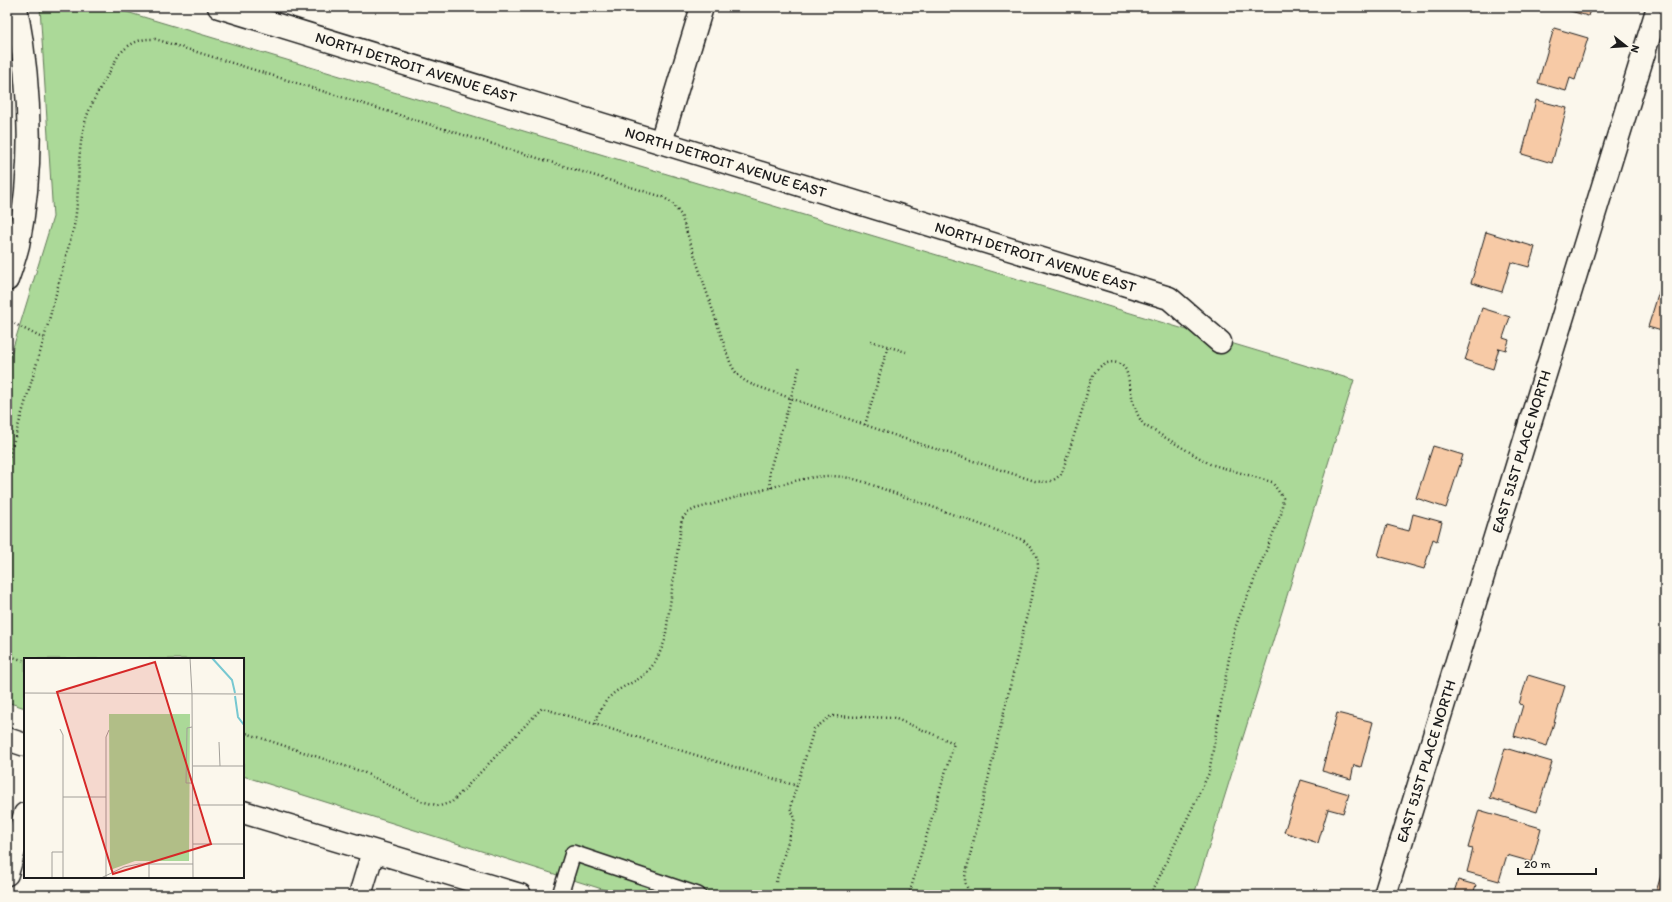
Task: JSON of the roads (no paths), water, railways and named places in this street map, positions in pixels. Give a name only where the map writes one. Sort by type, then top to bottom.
[{"type":"street","points":[[7,280],[18,246],[28,173],[29,114],[24,46],[16,7]]},
{"type":"street","name":"NORTH DETROIT AVENUE EAST","points":[[219,7],[1169,298],[1220,342]]},
{"type":"street","points":[[661,142],[702,7]]},
{"type":"street","name":"EAST 51ST PLACE NORTH","points":[[1385,895],[1658,7]]},
{"type":"street","points":[[7,739],[24,745]]},
{"type":"street","points":[[244,812],[520,895]]},
{"type":"street","points":[[7,874],[24,817]]},
{"type":"street","points":[[360,895],[373,852]]},
{"type":"lane","points":[[560,895],[573,853],[692,894]]}]
